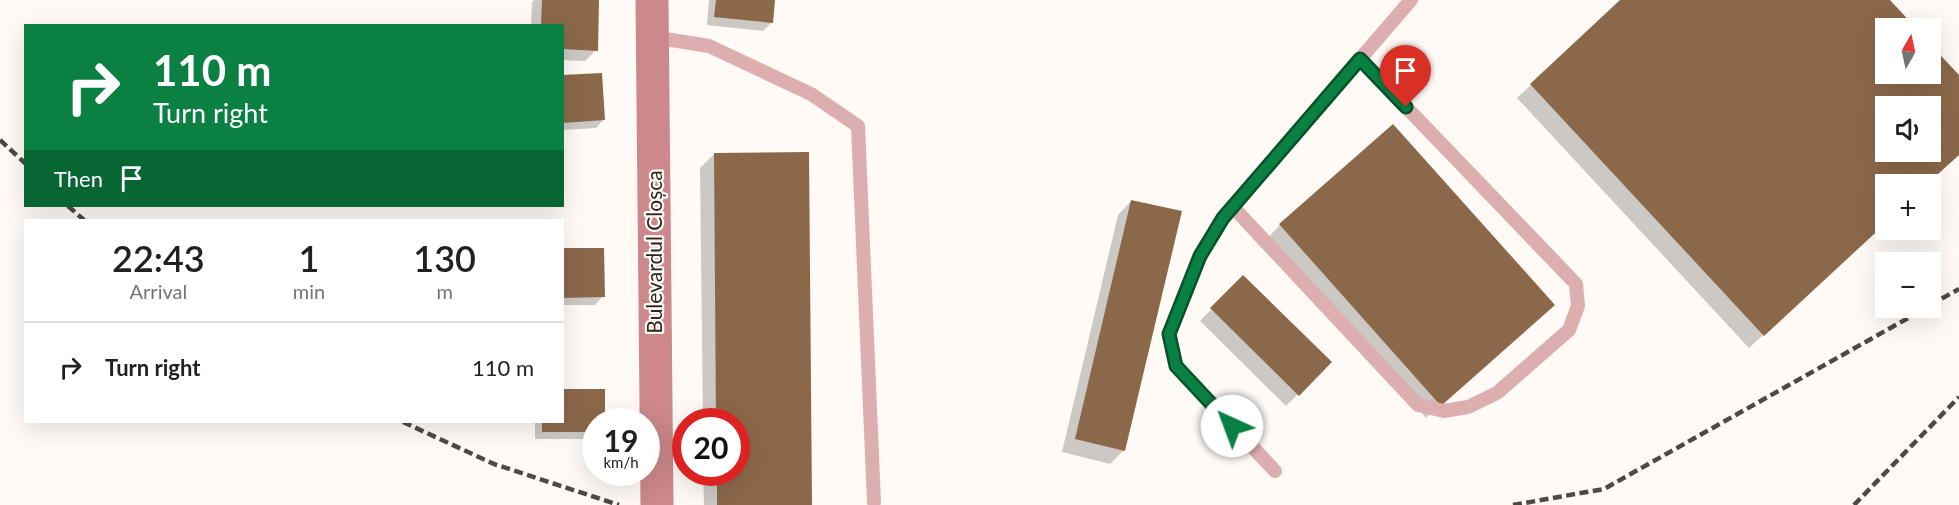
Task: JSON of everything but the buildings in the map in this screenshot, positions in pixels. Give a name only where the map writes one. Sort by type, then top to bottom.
[{"type":"main road","name":"Bulevardul Cloșca","points":[[652,0],[657,505]]},
{"type":"lane","points":[[1275,471],[1176,366],[1169,334],[1200,256],[1223,218],[1411,0]]},
{"type":"lane","points":[[653,37],[709,46],[811,94],[858,126],[874,502]]},
{"type":"lane","points":[[1233,207],[1418,405],[1444,411],[1468,407],[1497,393],[1569,330],[1578,306],[1576,284],[1360,59]]},
{"type":"railway","points":[[0,140],[24,162]]},
{"type":"railway","points":[[69,207],[83,219]]},
{"type":"railway","points":[[1941,299],[1959,289]]},
{"type":"railway","points":[[1513,505],[1604,489],[1908,318]]},
{"type":"railway","points":[[1854,505],[1959,397]]},
{"type":"railway","points":[[405,423],[494,464],[619,505]]},
{"type":"route","points":[[1232,426],[1176,366],[1169,334],[1200,256],[1223,218],[1360,59],[1406,107]]}]
